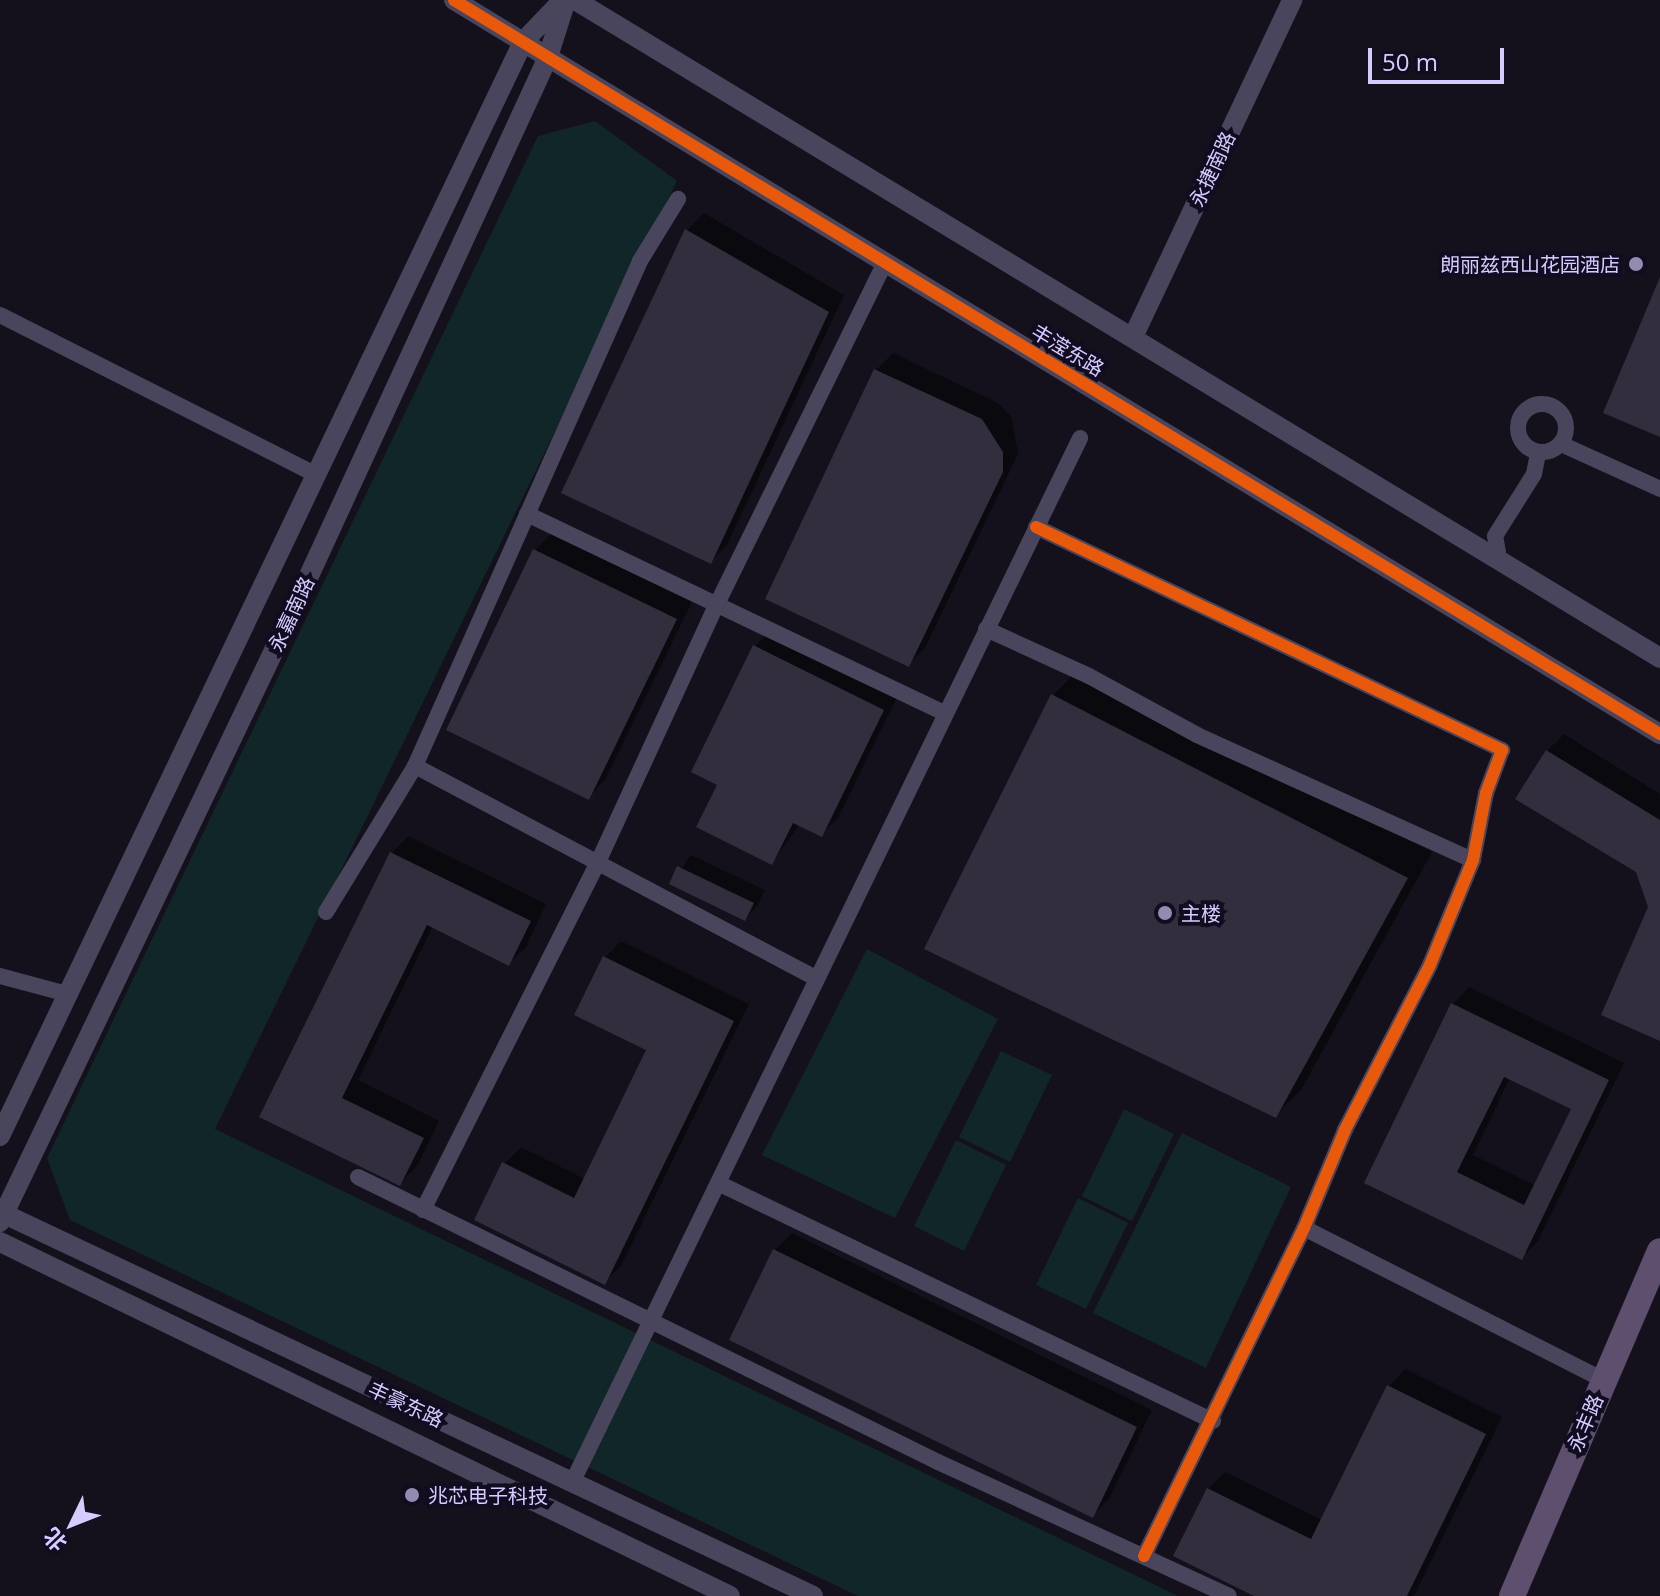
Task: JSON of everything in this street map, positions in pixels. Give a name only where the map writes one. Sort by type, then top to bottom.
[{"type":"main road","name":"永丰路","points":[[1512,1596],[1660,1251]]},
{"type":"street","name":"丰滢东路","points":[[454,0],[1660,734]]},
{"type":"street","name":"永嘉南路","points":[[0,1136],[523,42],[565,0]]},
{"type":"street","name":"永嘉南路","points":[[1,1216],[290,617],[548,57],[565,0]]},
{"type":"street","points":[[575,0],[1660,658]]},
{"type":"street","name":"永捷南路","points":[[1133,337],[1292,0]]},
{"type":"street","points":[[326,912],[415,766],[640,261],[678,199]]},
{"type":"street","points":[[423,1210],[599,860],[717,604],[885,262]]},
{"type":"street","points":[[0,315],[317,475]]},
{"type":"street","points":[[1538,453],[1524,445],[1518,432],[1520,417],[1531,406],[1547,404],[1561,413],[1566,429],[1561,444]]},
{"type":"street","points":[[572,1483],[1080,438]]},
{"type":"street","points":[[1538,453],[1561,444],[1660,489]]},
{"type":"street","points":[[1499,558],[1495,536],[1534,474],[1538,453]]},
{"type":"street","points":[[527,514],[944,713]]},
{"type":"street","points":[[1036,527],[1502,750],[1486,793],[1473,860],[1430,965],[1345,1130],[1304,1228],[1213,1421],[1144,1556]]},
{"type":"street","points":[[986,629],[1089,676],[1197,735],[1473,860]]},
{"type":"street","points":[[415,766],[599,860],[816,978]]},
{"type":"street","points":[[0,976],[67,994]]},
{"type":"street","points":[[358,1177],[652,1322],[1229,1596]]},
{"type":"street","points":[[720,1184],[1213,1421]]},
{"type":"street","name":"丰豪东路","points":[[1,1216],[813,1596]]},
{"type":"street","points":[[1304,1228],[1603,1380]]},
{"type":"street","name":"丰豪东路","points":[[0,1242],[730,1596]]},
{"type":"green space","points":[[595,121],[677,181],[215,1129],[1178,1596],[858,1596],[70,1220],[47,1158],[538,136]]},
{"type":"green space","points":[[867,949],[998,1019],[895,1218],[762,1155]]},
{"type":"green space","points":[[1001,1051],[1052,1075],[1010,1162],[959,1137]]},
{"type":"green space","points":[[1124,1109],[1174,1134],[1132,1221],[1082,1196]]},
{"type":"green space","points":[[1182,1133],[1291,1187],[1206,1368],[1093,1313]]},
{"type":"green space","points":[[956,1140],[1006,1165],[964,1251],[914,1226]]},
{"type":"green space","points":[[1078,1198],[1128,1223],[1086,1309],[1036,1285]]},
{"type":"building","points":[[685,229],[829,312],[711,564],[561,493]]},
{"type":"building","points":[[1660,277],[1660,437],[1603,413]]},
{"type":"building","points":[[874,369],[982,419],[1003,452],[1003,472],[909,667],[765,599]]},
{"type":"building","points":[[533,549],[677,619],[589,800],[446,730]]},
{"type":"building","points":[[753,645],[884,710],[822,837],[793,823],[772,865],[696,827],[717,785],[691,772]]},
{"type":"building","name":"主楼","points":[[1051,694],[1408,878],[1276,1118],[924,949]]},
{"type":"building","points":[[1546,750],[1660,820],[1660,1041],[1601,1015],[1648,907],[1636,872],[1515,799]]},
{"type":"building","points":[[390,852],[531,921],[509,966],[427,925],[342,1098],[424,1138],[400,1186],[259,1117]]},
{"type":"building","points":[[677,866],[754,903],[745,921],[669,884]]},
{"type":"building","points":[[603,956],[734,1021],[605,1285],[474,1220],[502,1162],[574,1198],[646,1050],[574,1015]]},
{"type":"building","points":[[1451,1003],[1609,1080],[1522,1260],[1364,1183]],"holes":[[[1504,1077],[1571,1109],[1524,1205],[1457,1172]]]},
{"type":"building","points":[[773,1249],[1137,1427],[1093,1518],[729,1340]]},
{"type":"building","points":[[1387,1385],[1486,1434],[1407,1596],[1254,1596],[1173,1556],[1207,1488],[1311,1539]]},
{"type":"cycle path","points":[[454,0],[1660,734]]},
{"type":"cycle path","points":[[1036,527],[1502,750],[1486,793],[1473,860],[1430,965],[1345,1130],[1304,1228],[1144,1556]]},
{"type":"place","name":"朗丽兹西山花园酒店","points":[[1636,264]]},
{"type":"place","name":"主楼","points":[[1165,913]]},
{"type":"place","name":"兆芯电子科技","points":[[412,1495]]}]
